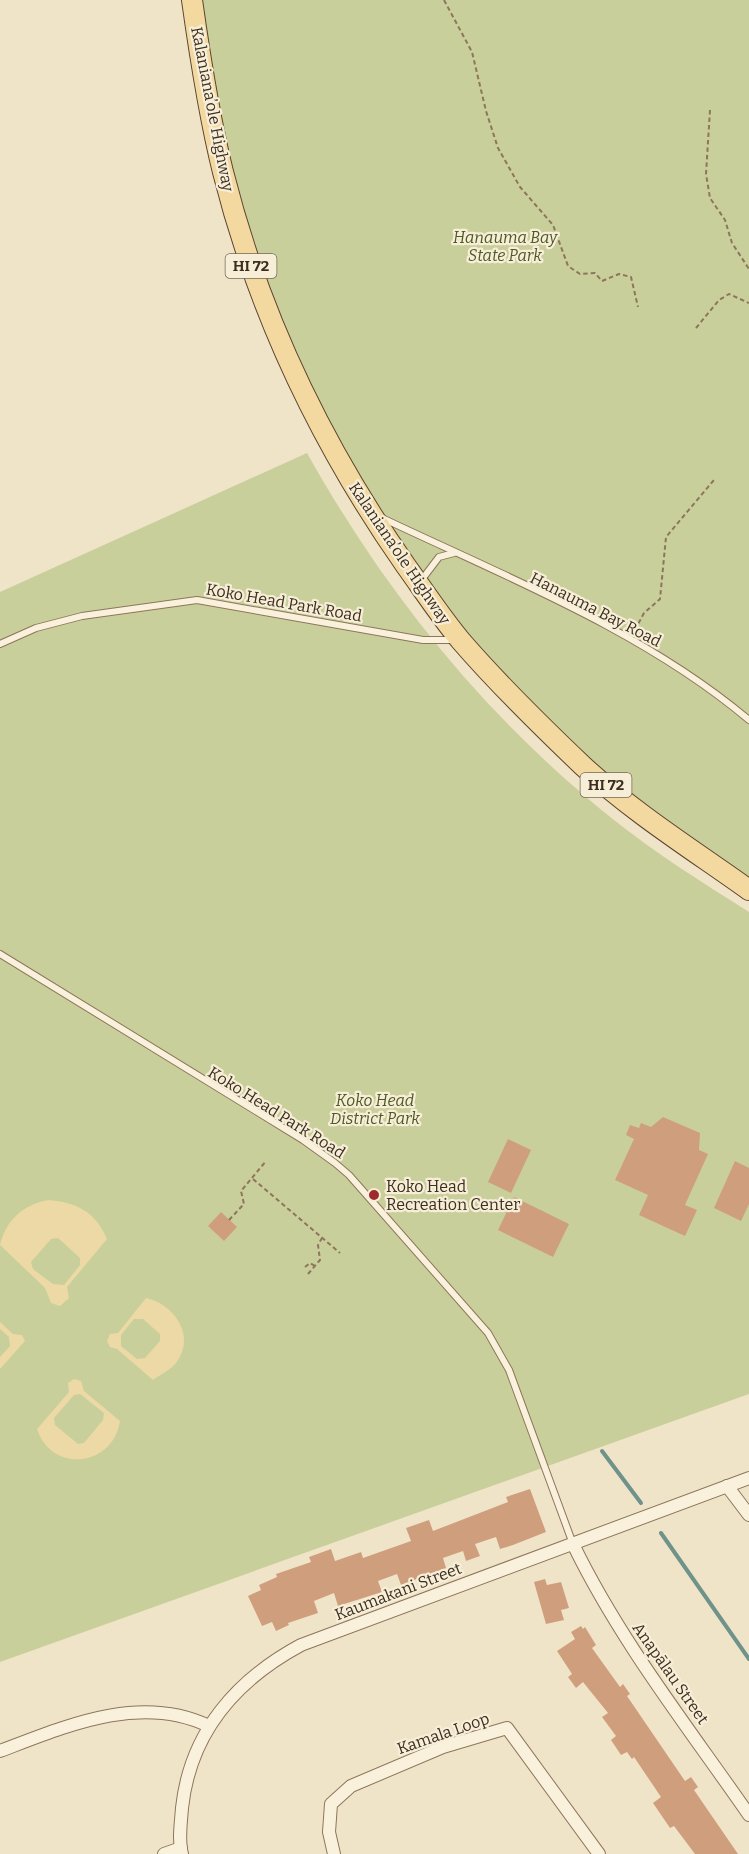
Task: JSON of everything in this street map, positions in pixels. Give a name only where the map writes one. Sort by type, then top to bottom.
[{"type":"main road","name":"Kalaniana’ole Highway","points":[[192,0],[223,172],[249,260],[281,346],[312,413],[368,511],[459,639],[506,690],[585,767],[646,818],[749,890]]},
{"type":"street","name":"Kaumakani Street","points":[[182,1851],[184,1786],[209,1726],[225,1702],[278,1658],[301,1645],[749,1478]]},
{"type":"street","points":[[727,1486],[749,1515]]},
{"type":"street","name":"Anapālau Street","points":[[573,1544],[592,1584],[617,1623],[749,1815]]},
{"type":"street","points":[[0,1751],[70,1725],[108,1715],[145,1712],[186,1715],[209,1726]]},
{"type":"street","name":"Kamala Loop","points":[[334,1854],[329,1832],[331,1804],[351,1786],[443,1747],[507,1728],[599,1854]]},
{"type":"street","points":[[164,1854],[182,1851]]},
{"type":"lane","name":"Hanauma Bay Road","points":[[368,511],[630,637],[700,682],[749,720]]},
{"type":"lane","points":[[419,584],[439,557],[454,553]]},
{"type":"lane","name":"Koko Head Park Road","points":[[0,644],[36,628],[82,616],[197,600],[423,640],[459,639]]},
{"type":"lane","name":"Koko Head Park Road","points":[[0,954],[303,1140],[349,1175],[488,1333],[509,1370],[573,1544]]},
{"type":"path","points":[[444,0],[472,52],[486,111],[498,148],[520,187],[553,225],[568,266],[580,274],[595,273],[602,280],[619,274],[631,276],[638,307]]},
{"type":"path","points":[[710,110],[706,174],[710,198],[725,220],[732,243],[749,269]]},
{"type":"path","points":[[696,328],[718,300],[729,294],[749,303]]},
{"type":"path","points":[[630,637],[644,613],[660,600],[666,537],[714,480]]},
{"type":"path","points":[[229,1221],[244,1204],[241,1191],[266,1161]]},
{"type":"path","points":[[253,1179],[340,1253]]},
{"type":"path","points":[[308,1274],[321,1257],[318,1245],[322,1238]]},
{"type":"path","points":[[305,1267],[310,1263],[315,1266]]},
{"type":"green space","name":"Hanauma Bay State Park","points":[[192,0],[749,0],[749,890],[646,818],[506,690],[368,511],[249,260]]},
{"type":"green space","name":"Koko Head District Park","points":[[307,453],[370,556],[442,652],[482,697],[568,781],[630,833],[749,912],[749,1394],[0,1662],[0,592]]},
{"type":"sand","points":[[58,1201],[84,1210],[97,1222],[107,1239],[67,1287],[69,1298],[60,1306],[51,1303],[45,1288],[0,1245],[11,1221],[23,1210],[39,1202]],"holes":[[[58,1238],[80,1258],[80,1265],[64,1285],[53,1284],[33,1269],[31,1262],[51,1239]]]},
{"type":"sand","points":[[146,1298],[156,1301],[173,1314],[179,1323],[184,1342],[182,1353],[174,1366],[153,1380],[117,1349],[110,1347],[107,1341],[110,1334],[118,1333]],"holes":[[[134,1319],[143,1319],[160,1334],[160,1341],[145,1358],[137,1359],[121,1346],[121,1335]]]},
{"type":"sand","points":[[0,1322],[13,1334],[22,1335],[25,1341],[0,1369],[0,1357],[10,1346],[9,1337],[0,1329]]},
{"type":"sand","points":[[74,1379],[81,1381],[84,1391],[120,1421],[115,1436],[106,1448],[95,1456],[82,1459],[68,1458],[55,1453],[45,1443],[37,1429],[69,1392],[68,1383]],"holes":[[[80,1394],[104,1413],[103,1420],[84,1443],[78,1444],[55,1425],[54,1418],[74,1395]]]},
{"type":"building","points":[[663,1117],[700,1133],[699,1150],[708,1154],[685,1205],[697,1210],[685,1236],[639,1215],[648,1195],[615,1180],[634,1139],[626,1135],[630,1125],[639,1128],[641,1123],[651,1127]]},
{"type":"building","points":[[508,1139],[531,1150],[511,1193],[488,1182]]},
{"type":"building","points":[[735,1161],[749,1168],[749,1204],[741,1221],[714,1208]]},
{"type":"building","points":[[514,1197],[569,1224],[553,1257],[498,1230]]},
{"type":"building","points":[[221,1212],[237,1227],[224,1241],[208,1226]]},
{"type":"building","points":[[530,1489],[546,1532],[513,1545],[500,1549],[496,1537],[475,1544],[480,1556],[466,1561],[463,1551],[443,1558],[446,1568],[401,1585],[397,1574],[378,1581],[382,1592],[338,1606],[334,1593],[314,1601],[318,1613],[288,1623],[289,1625],[276,1631],[272,1622],[262,1626],[248,1596],[261,1590],[259,1585],[277,1577],[276,1574],[311,1562],[309,1557],[331,1549],[335,1561],[361,1552],[363,1558],[411,1541],[406,1528],[429,1520],[433,1531],[508,1502],[506,1497]]},
{"type":"building","points":[[545,1579],[547,1585],[561,1582],[569,1608],[561,1610],[564,1620],[546,1624],[534,1582]]},
{"type":"building","points":[[581,1626],[583,1629],[585,1627],[596,1645],[592,1648],[620,1687],[623,1684],[630,1694],[627,1696],[685,1781],[691,1777],[698,1787],[694,1790],[738,1854],[695,1854],[674,1826],[670,1828],[653,1803],[661,1797],[634,1757],[632,1759],[627,1752],[621,1755],[611,1740],[616,1736],[602,1717],[608,1713],[583,1682],[576,1688],[568,1677],[572,1674],[557,1651],[575,1639],[571,1632]]},
{"type":"waterway","points":[[602,1451],[641,1503]]},
{"type":"waterway","points":[[661,1533],[749,1659]]},
{"type":"place","name":"Koko Head Recreation Center","points":[[374,1195]]}]
